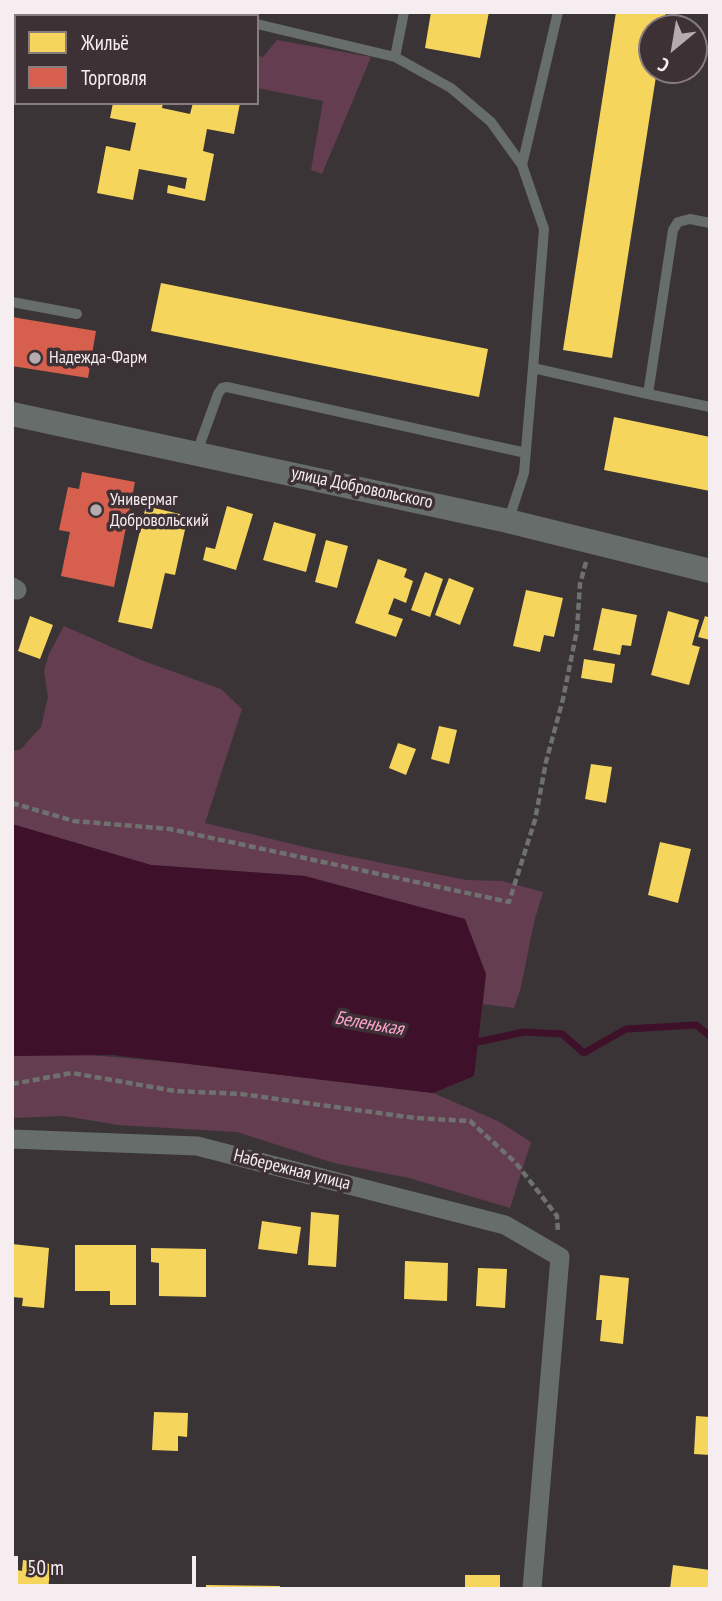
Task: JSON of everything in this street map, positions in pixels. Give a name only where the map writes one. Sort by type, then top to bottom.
[{"type":"street","name":"улица Добровольского","points":[[12,414],[508,520],[710,571]]},
{"type":"street","name":"Набережная улица","points":[[12,1139],[197,1146],[505,1225],[560,1257]]},
{"type":"street","points":[[532,1589],[560,1257]]},
{"type":"lane","points":[[395,57],[404,12]]},
{"type":"lane","points":[[522,165],[558,12]]},
{"type":"lane","points":[[259,24],[395,57],[451,88],[491,122],[522,165],[544,229],[524,473],[508,520]]},
{"type":"lane","points":[[648,394],[673,230],[678,222],[690,219],[710,223]]},
{"type":"lane","points":[[12,302],[77,314]]},
{"type":"lane","points":[[533,369],[710,407]]},
{"type":"lane","points":[[197,452],[218,394],[222,388],[227,387],[526,453]]},
{"type":"path","points":[[12,803],[74,821],[170,829],[509,902],[535,820],[577,630],[580,584],[593,541]]},
{"type":"path","points":[[12,1084],[72,1073],[175,1091],[241,1094],[415,1118],[470,1122],[516,1163],[557,1216],[560,1257]]},
{"type":"shaded area","points":[[12,12],[160,14],[14,14],[12,93]]},
{"type":"shaded area","points":[[277,40],[371,57],[322,174],[311,170],[323,101],[259,88],[259,56],[263,57]]},
{"type":"shaded area","points":[[64,626],[141,660],[221,689],[242,709],[205,823],[313,849],[466,880],[502,881],[543,892],[514,1008],[483,1004],[486,974],[305,876],[151,865],[12,824],[12,751],[21,749],[41,727],[48,697],[44,671],[49,654]]},
{"type":"shaded area","points":[[79,1054],[182,1063],[433,1093],[498,1121],[531,1142],[510,1208],[409,1178],[334,1163],[237,1132],[118,1125],[64,1116],[12,1118],[12,1056]]},
{"type":"water","points":[[12,824],[151,865],[305,876],[465,919],[486,974],[474,1076],[433,1093],[113,1055],[12,1056]]},
{"type":"building: Жильё","points":[[431,12],[489,12],[480,58],[425,48]]},
{"type":"building: Жильё","points":[[616,12],[666,12],[638,14],[638,84],[655,84],[612,358],[563,350]]},
{"type":"building: Жильё","points":[[113,105],[163,105],[162,108],[190,114],[192,105],[240,105],[234,134],[207,129],[203,151],[214,154],[205,201],[167,193],[168,185],[185,189],[187,178],[139,169],[133,200],[97,193],[106,146],[130,151],[136,123],[110,118]]},
{"type":"building: Жильё","points":[[161,283],[488,349],[479,397],[151,331]]},
{"type":"building: Жильё","points":[[614,417],[710,437],[710,491],[604,470]]},
{"type":"building: Жильё","points":[[146,506],[188,516],[175,575],[165,573],[152,629],[118,622]]},
{"type":"building: Жильё","points":[[227,506],[253,514],[236,570],[203,560],[206,547],[215,549]]},
{"type":"building: Жильё","points":[[274,522],[316,534],[306,572],[263,560]]},
{"type":"building: Жильё","points":[[326,540],[348,546],[337,588],[315,582]]},
{"type":"building: Жильё","points":[[378,559],[407,569],[404,577],[413,581],[406,603],[394,598],[388,614],[403,619],[396,637],[355,623]]},
{"type":"building: Жильё","points":[[425,572],[443,579],[430,617],[411,610]]},
{"type":"building: Жильё","points":[[449,578],[474,588],[460,625],[435,615]]},
{"type":"building: Жильё","points":[[526,590],[563,598],[554,637],[544,635],[540,652],[513,646]]},
{"type":"building: Жильё","points":[[602,608],[637,615],[631,646],[622,645],[620,655],[593,650]]},
{"type":"building: Жильё","points":[[668,611],[699,620],[692,645],[700,647],[689,685],[651,675]]},
{"type":"building: Жильё","points":[[30,616],[53,625],[40,659],[18,651]]},
{"type":"building: Жильё","points":[[705,616],[710,618],[710,640],[698,637]]},
{"type":"building: Жильё","points":[[584,659],[615,664],[612,683],[581,678]]},
{"type":"building: Жильё","points":[[439,726],[457,730],[449,764],[431,759]]},
{"type":"building: Жильё","points":[[398,743],[416,749],[406,775],[389,768]]},
{"type":"building: Жильё","points":[[591,764],[612,767],[606,803],[585,799]]},
{"type":"building: Жильё","points":[[660,842],[691,849],[678,903],[648,895]]},
{"type":"building: Жильё","points":[[311,1212],[339,1215],[336,1267],[308,1265]]},
{"type":"building: Жильё","points":[[262,1221],[301,1227],[297,1254],[258,1249]]},
{"type":"building: Жильё","points":[[12,1244],[49,1248],[44,1308],[22,1306],[23,1298],[12,1297]]},
{"type":"building: Жильё","points":[[75,1245],[136,1245],[136,1305],[110,1305],[110,1291],[75,1291]]},
{"type":"building: Жильё","points":[[151,1248],[206,1249],[206,1297],[159,1296],[159,1263],[151,1262]]},
{"type":"building: Жильё","points":[[405,1261],[448,1263],[447,1301],[404,1299]]},
{"type":"building: Жильё","points":[[478,1268],[507,1269],[505,1308],[476,1306]]},
{"type":"building: Жильё","points":[[600,1275],[629,1278],[623,1344],[600,1341],[602,1320],[596,1320]]},
{"type":"building: Жильё","points":[[154,1412],[188,1413],[187,1437],[178,1436],[178,1451],[152,1450]]},
{"type":"building: Жильё","points":[[696,1416],[710,1417],[710,1455],[694,1454]]},
{"type":"building: Жильё","points":[[23,1560],[51,1564],[48,1589],[12,1588],[12,1569],[22,1571]]},
{"type":"building: Жильё","points":[[673,1565],[710,1570],[710,1589],[670,1589]]},
{"type":"building: Жильё","points":[[465,1575],[500,1575],[500,1589],[465,1589]]},
{"type":"building: Жильё","points":[[206,1585],[280,1586],[280,1589],[206,1589]]},
{"type":"building: Жильё","points":[[153,1586],[178,1586],[178,1589],[153,1589]]},
{"type":"building: Торговля","points":[[12,317],[96,331],[88,378],[12,366]]},
{"type":"building: Торговля","name":"Универмаг Добровольский","points":[[82,472],[135,482],[114,587],[61,576],[70,532],[59,530],[68,487],[79,489]]},
{"type":"waterway","name":"Беленькая","points":[[469,1040],[478,1042],[524,1032],[562,1034],[584,1053],[626,1029],[696,1025],[710,1036]]},
{"type":"place","name":"Надежда-Фарм","points":[[35,358]]},
{"type":"place","name":"Универмаг Добровольский","points":[[96,510]]}]
